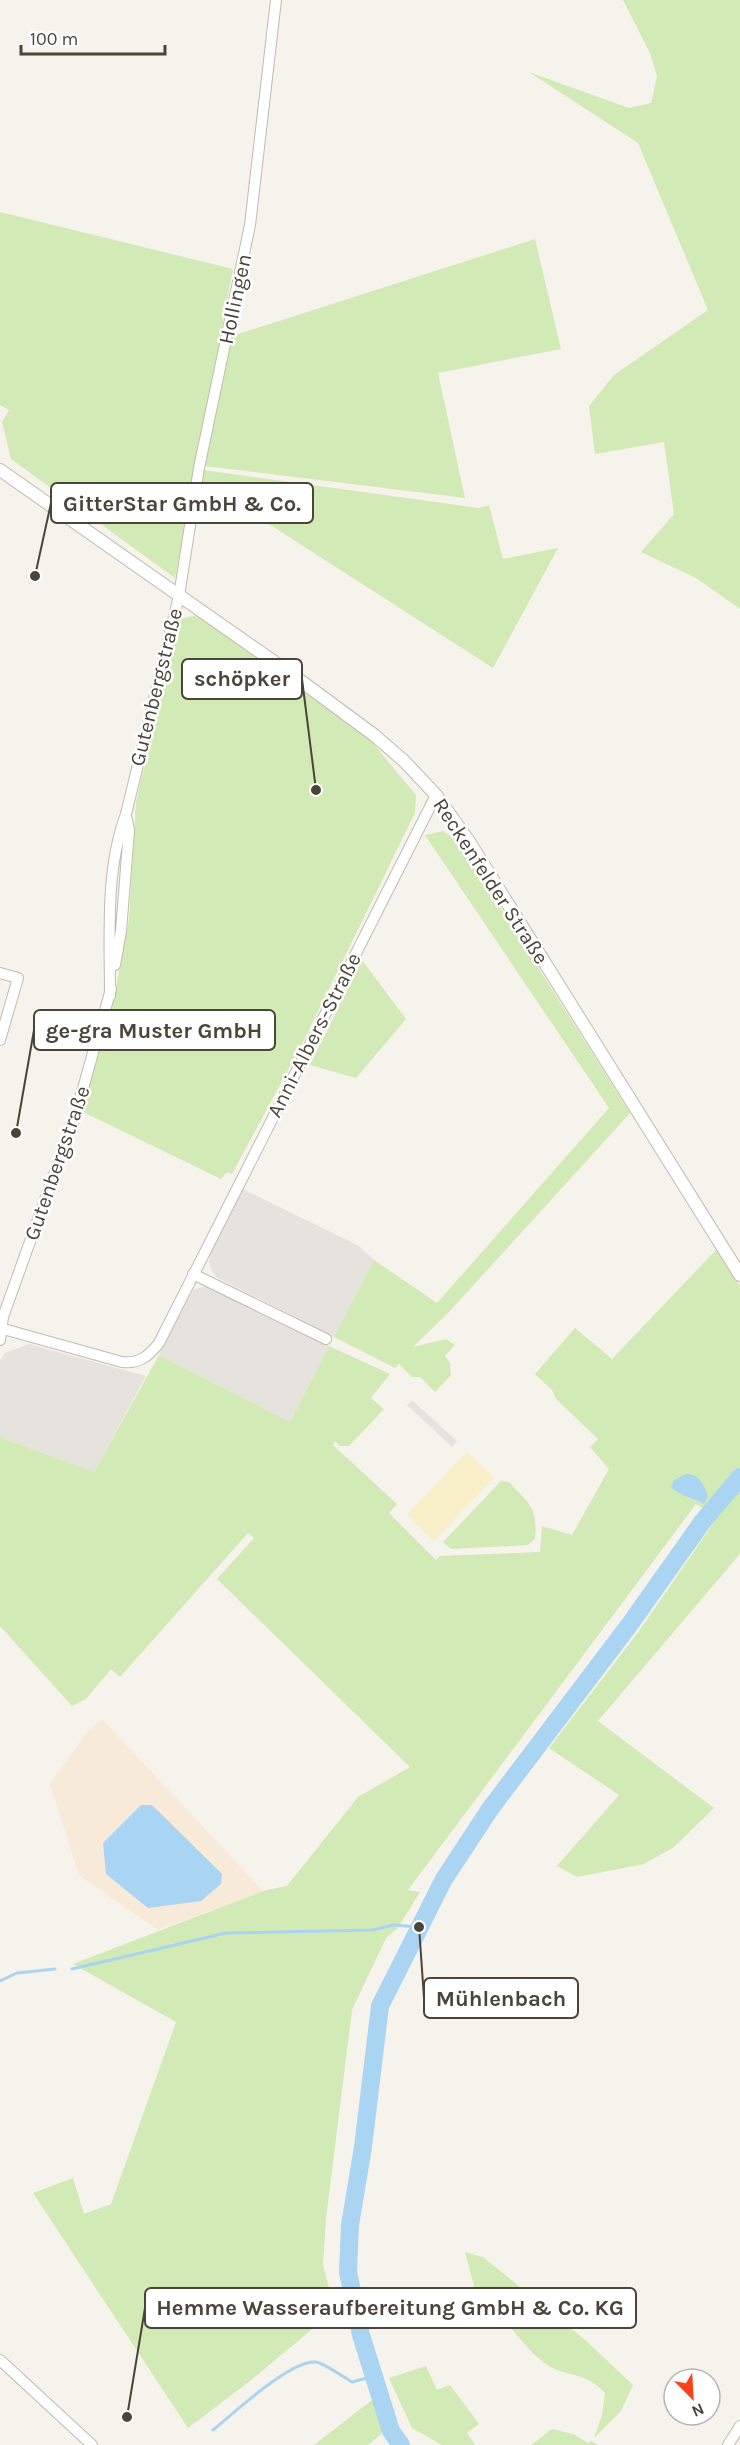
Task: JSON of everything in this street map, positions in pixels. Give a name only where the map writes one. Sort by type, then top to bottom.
[{"type":"street","name":"Hollingen","points":[[179,596],[199,468],[250,225],[276,0]]},
{"type":"street","name":"Reckenfelder Straße","points":[[0,470],[290,673],[374,735],[436,795],[474,850],[740,1275]]},
{"type":"street","name":"Gutenbergstraße","points":[[1,1332],[3,1317],[76,1113],[110,996],[112,891],[120,830],[126,814],[179,596]]},
{"type":"street","name":"Anni-Albers-Straße","points":[[1,1332],[131,1363],[150,1354],[159,1343],[436,795]]},
{"type":"street","points":[[0,973],[18,978],[0,1040]]},
{"type":"street","points":[[193,1274],[326,1339]]},
{"type":"street","points":[[0,2360],[92,2445]]},
{"type":"street","points":[[728,2445],[740,2426]]},
{"type":"shaded area","points":[[243,1189],[359,1246],[374,1260],[334,1337],[216,1277],[211,1269],[209,1261],[211,1252]]},
{"type":"shaded area","points":[[206,1286],[329,1346],[290,1422],[159,1355],[193,1290]]},
{"type":"shaded area","points":[[29,1344],[146,1376],[94,1472],[0,1437],[0,1361],[5,1353]]},
{"type":"shaded area","points":[[412,1400],[457,1441],[452,1447],[407,1405]]},
{"type":"shaded area","points":[[102,1719],[263,1891],[158,1930],[79,1875],[50,1784],[88,1731]]},
{"type":"green space","points":[[623,0],[740,0],[740,609],[696,578],[641,552],[674,514],[664,442],[595,454],[589,406],[614,375],[708,310],[638,143],[529,72],[629,108],[651,103],[657,76],[650,53]]},
{"type":"green space","points":[[0,212],[233,269],[175,578],[11,459],[2,422],[9,410],[0,405]]},
{"type":"green space","points":[[535,239],[561,349],[438,373],[465,498],[205,466],[232,336]]},
{"type":"green space","points":[[203,470],[479,508],[489,505],[503,559],[558,548],[493,668],[202,481]]},
{"type":"green space","points":[[197,615],[371,741],[416,795],[415,813],[304,1040],[232,1174],[227,1172],[221,1179],[81,1111],[114,998],[129,919],[136,802],[179,619]]},
{"type":"green space","points":[[443,831],[459,842],[630,1113],[449,1312],[413,1347],[446,1339],[455,1345],[445,1356],[450,1363],[451,1375],[435,1392],[420,1377],[412,1377],[399,1364],[395,1368],[334,1337],[374,1260],[437,1303],[609,1108],[425,835]]},
{"type":"green space","points":[[362,960],[406,1019],[356,1078],[310,1065]]},
{"type":"green space","points":[[716,1250],[740,1285],[740,1554],[598,1721],[714,1808],[674,1847],[644,1864],[577,1877],[557,1866],[619,1795],[549,1748],[639,1631],[717,1518],[696,1504],[408,1890],[420,1892],[398,1928],[386,1938],[352,2010],[326,2219],[323,2265],[335,2310],[250,2381],[188,2428],[33,2193],[73,2178],[84,2214],[111,2204],[176,2022],[73,1964],[263,1891],[287,1886],[358,1797],[410,1767],[217,1579],[254,1538],[248,1533],[120,1677],[111,1669],[86,1699],[72,1706],[0,1626],[0,1437],[94,1472],[159,1355],[290,1422],[329,1346],[390,1374],[371,1398],[384,1409],[349,1446],[340,1446],[335,1441],[333,1445],[397,1504],[389,1513],[436,1560],[440,1556],[540,1552],[542,1526],[572,1535],[609,1469],[590,1447],[598,1439],[556,1399],[552,1390],[535,1374],[575,1328],[612,1359]]},
{"type":"green space","points":[[501,1481],[509,1482],[531,1507],[536,1528],[535,1539],[528,1545],[451,1549],[443,1542]]},
{"type":"green space","points":[[465,2252],[483,2257],[584,2339],[633,2385],[621,2411],[594,2438],[602,2415],[605,2393],[590,2381],[553,2368],[539,2359],[500,2315],[488,2323],[480,2309]]},
{"type":"green space","points":[[426,2366],[437,2390],[450,2385],[479,2424],[467,2433],[475,2445],[442,2445],[412,2428],[389,2378]]},
{"type":"green space","points":[[372,2400],[384,2432],[368,2445],[314,2445]]},
{"type":"green space","points":[[552,2429],[573,2434],[588,2443],[591,2441],[598,2445],[531,2445]]},
{"type":"sand","points":[[467,1452],[494,1478],[434,1541],[407,1515]]},
{"type":"water","points":[[686,1474],[695,1476],[703,1484],[708,1496],[704,1504],[671,1487],[674,1480]]},
{"type":"water","points":[[141,1805],[152,1805],[222,1874],[221,1884],[201,1901],[148,1908],[106,1874],[103,1843]]},
{"type":"waterway","points":[[401,2445],[391,2431],[361,2335],[348,2272],[350,2225],[363,2147],[380,2006],[444,1879],[490,1809],[630,1624],[703,1521],[740,1477]]},
{"type":"waterway","points":[[72,1969],[226,1933],[373,1930],[393,1925],[419,1927]]},
{"type":"waterway","points":[[0,1981],[17,1973],[55,1969]]},
{"type":"waterway","points":[[213,2430],[278,2378],[305,2363],[316,2362],[329,2367],[352,2382],[374,2376]]},
{"type":"place","name":"GitterStar GmbH & Co.","points":[[35,576]]},
{"type":"place","name":"schöpker","points":[[316,790]]},
{"type":"place","name":"ge-gra Muster GmbH","points":[[16,1133]]},
{"type":"place","name":"Mühlenbach","points":[[419,1927]]},
{"type":"place","name":"Hemme Wasseraufbereitung GmbH & Co. KG","points":[[127,2417]]}]
